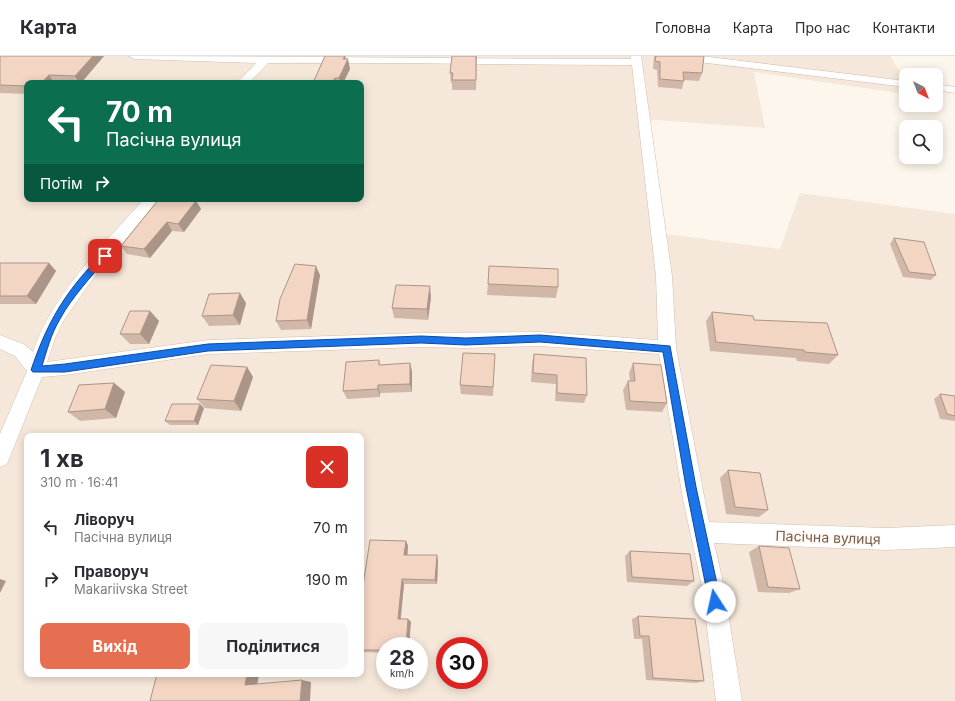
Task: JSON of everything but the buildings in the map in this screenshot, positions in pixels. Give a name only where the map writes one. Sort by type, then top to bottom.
[{"type":"street","points":[[134,56],[370,59],[470,62],[636,59],[664,276],[667,348],[688,471],[716,609],[729,701]]},
{"type":"street","points":[[674,56],[899,83]]},
{"type":"street","points":[[246,80],[267,58]]},
{"type":"street","points":[[943,88],[955,90]]},
{"type":"street","points":[[0,458],[36,370],[47,336],[65,304],[86,276],[149,202]]},
{"type":"street","points":[[36,370],[65,368],[208,347],[421,340],[466,341],[540,339],[667,348]]},
{"type":"street","points":[[0,342],[20,349],[27,355],[36,370]]},
{"type":"street","name":"Пасічна вулиця","points":[[701,532],[887,539],[955,536]]},
{"type":"shaded area","points":[[0,56],[890,56],[899,71],[899,93],[754,72],[765,128],[643,119],[659,233],[780,249],[800,193],[955,214],[955,701],[0,701]]},
{"type":"route","points":[[105,256],[86,276],[57,316],[47,336],[36,370],[65,368],[208,347],[421,340],[466,341],[540,339],[667,348],[693,499],[715,602]]}]
